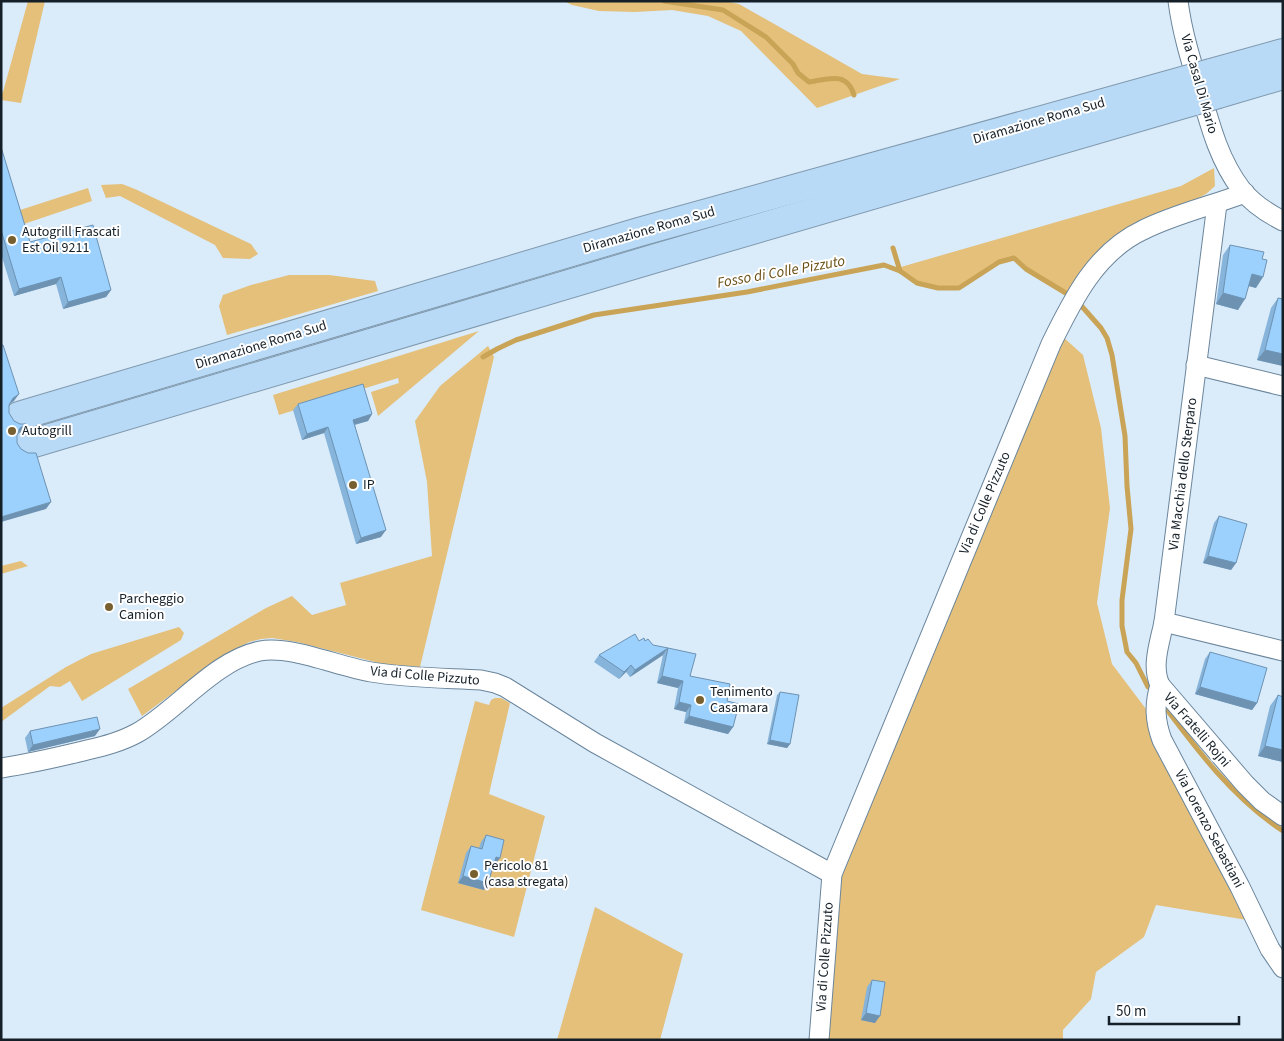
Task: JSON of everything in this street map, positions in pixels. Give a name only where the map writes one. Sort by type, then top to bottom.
[{"type":"highway","name":"Diramazione Roma Sud","points":[[27,445],[653,259],[1202,87],[1283,53]]},
{"type":"highway","name":"Diramazione Roma Sud","points":[[19,416],[638,232],[1202,87],[1283,75]]},
{"type":"street","name":"Via Casal Di Mario","points":[[1178,1],[1186,42],[1213,133],[1226,165],[1245,193],[1258,206],[1283,222]]},
{"type":"street","name":"Via di Colle Pizzuto","points":[[819,1040],[832,874],[1051,344],[1074,297],[1102,260],[1125,240],[1158,223],[1245,193]]},
{"type":"street","name":"Via Macchia dello Sterparo","points":[[1164,622],[1217,204]]},
{"type":"street","points":[[1196,365],[1283,386]]},
{"type":"street","points":[[1164,622],[1283,651]]},
{"type":"street","name":"Via Fratelli Rojni","points":[[1164,622],[1156,666],[1156,676],[1160,685],[1241,780],[1262,801],[1283,816]]},
{"type":"street","name":"Via di Colle Pizzuto","points":[[1,768],[67,755],[121,740],[148,726],[235,661],[253,653],[272,651],[311,656],[378,674],[481,680],[500,685],[602,747],[832,874]]},
{"type":"street","name":"Via Lorenzo Sebastiani","points":[[1160,685],[1155,711],[1157,726],[1162,740],[1240,886],[1270,949],[1283,968]]},
{"type":"shaded area","points":[[28,1],[45,1],[21,103],[1,100],[1,92],[3,92]]},
{"type":"shaded area","points":[[564,1],[725,1],[739,4],[862,74],[900,79],[817,108],[741,31],[708,16],[672,10],[599,11],[572,5]]},
{"type":"shaded area","points":[[1214,168],[1215,186],[1206,194],[1183,206],[1069,295],[1026,269],[1014,258],[999,262],[959,288],[938,288],[917,283],[894,269],[1181,186]]},
{"type":"shaded area","points":[[122,184],[251,244],[258,254],[250,259],[223,258],[215,245],[120,196],[106,198],[101,185]]},
{"type":"shaded area","points":[[88,188],[92,201],[18,226],[14,212]]},
{"type":"shaded area","points":[[289,275],[329,275],[375,281],[378,291],[227,335],[219,306],[223,295]]},
{"type":"shaded area","points":[[479,331],[378,416],[371,392],[399,383],[398,378],[279,415],[273,395]]},
{"type":"shaded area","points":[[1063,337],[1083,355],[1101,428],[1110,508],[1097,603],[1112,664],[1146,709],[1153,735],[1247,920],[1156,905],[1144,937],[1096,972],[1091,999],[1063,1030],[1063,1040],[828,1040],[838,903],[844,865]]},
{"type":"shaded area","points":[[488,346],[494,357],[420,667],[383,664],[297,642],[272,638],[261,639],[249,642],[227,653],[142,716],[128,689],[266,608],[292,596],[312,615],[346,605],[340,583],[432,556],[427,482],[415,421],[440,386]]},
{"type":"shaded area","points":[[21,561],[28,566],[1,574],[1,566]]},
{"type":"shaded area","points":[[179,627],[184,633],[181,640],[82,701],[70,681],[60,687],[50,686],[1,722],[1,708],[66,667],[91,654]]},
{"type":"shaded area","points":[[501,698],[510,703],[489,794],[545,816],[514,937],[421,910],[475,701],[489,705],[491,700]]},
{"type":"shaded area","points":[[595,907],[683,954],[660,1040],[557,1040]]},
{"type":"building","points":[[1,147],[30,242],[93,225],[111,290],[68,302],[61,277],[19,289],[1,230]]},
{"type":"building","points":[[1230,245],[1264,252],[1262,259],[1267,260],[1263,277],[1252,274],[1245,299],[1223,293]]},
{"type":"building","points":[[1278,298],[1283,299],[1283,354],[1265,350]]},
{"type":"building","name":"Autogrill","points":[[1,345],[3,345],[19,394],[13,398],[9,405],[9,413],[14,421],[26,424],[20,428],[17,434],[17,443],[21,449],[28,453],[36,453],[51,502],[1,517]]},
{"type":"building","points":[[363,384],[372,414],[353,420],[386,530],[361,538],[328,427],[307,434],[298,404]]},
{"type":"building","points":[[1219,516],[1247,524],[1236,563],[1208,556]]},
{"type":"building","points":[[635,634],[639,641],[644,638],[645,641],[648,639],[653,645],[668,648],[635,670],[631,665],[624,672],[599,655]]},
{"type":"building","name":"Tenimento Casamara","points":[[668,648],[696,654],[690,676],[730,684],[727,701],[739,704],[733,727],[689,716],[691,705],[679,702],[683,681],[662,676]]},
{"type":"building","points":[[1210,652],[1267,668],[1257,703],[1200,687]]},
{"type":"building","points":[[780,692],[799,695],[790,744],[770,740]]},
{"type":"building","points":[[1278,695],[1283,697],[1283,750],[1265,746]]},
{"type":"building","points":[[97,717],[100,729],[33,745],[30,731]]},
{"type":"building","name":"Pericolo 81 (casa stregata)","points":[[486,835],[504,840],[500,858],[496,857],[488,883],[463,876],[471,846],[482,849]]},
{"type":"building","points":[[872,980],[885,982],[880,1016],[866,1013]]},
{"type":"waterway","points":[[664,1],[723,10],[766,37],[793,64],[798,73],[809,82],[836,78],[847,82],[854,95]]},
{"type":"waterway","points":[[893,248],[900,271]]},
{"type":"waterway","name":"Fosso di Colle Pizzuto","points":[[483,357],[516,340],[594,315],[747,292],[884,265],[900,271],[917,283],[938,288],[959,288],[999,262],[1014,258],[1026,269],[1069,295]]},
{"type":"waterway","name":"Fosso di Colle Pizzuto","points":[[1078,302],[1101,328],[1107,338],[1112,355],[1125,436],[1131,529],[1122,600],[1122,626],[1127,652],[1136,663],[1148,687]]},
{"type":"waterway","name":"Fosso di Colle Pizzuto","points":[[1162,703],[1202,755],[1232,788],[1248,804],[1283,831]]},
{"type":"place","name":"Autogrill Frascati Est Oil 9211","points":[[12,240]]},
{"type":"place","name":"Autogrill","points":[[12,431]]},
{"type":"place","name":"IP","points":[[353,485]]},
{"type":"place","name":"Parcheggio Camion","points":[[109,607]]},
{"type":"place","name":"Tenimento Casamara","points":[[700,700]]},
{"type":"place","name":"Pericolo 81 (casa stregata)","points":[[474,874]]}]
